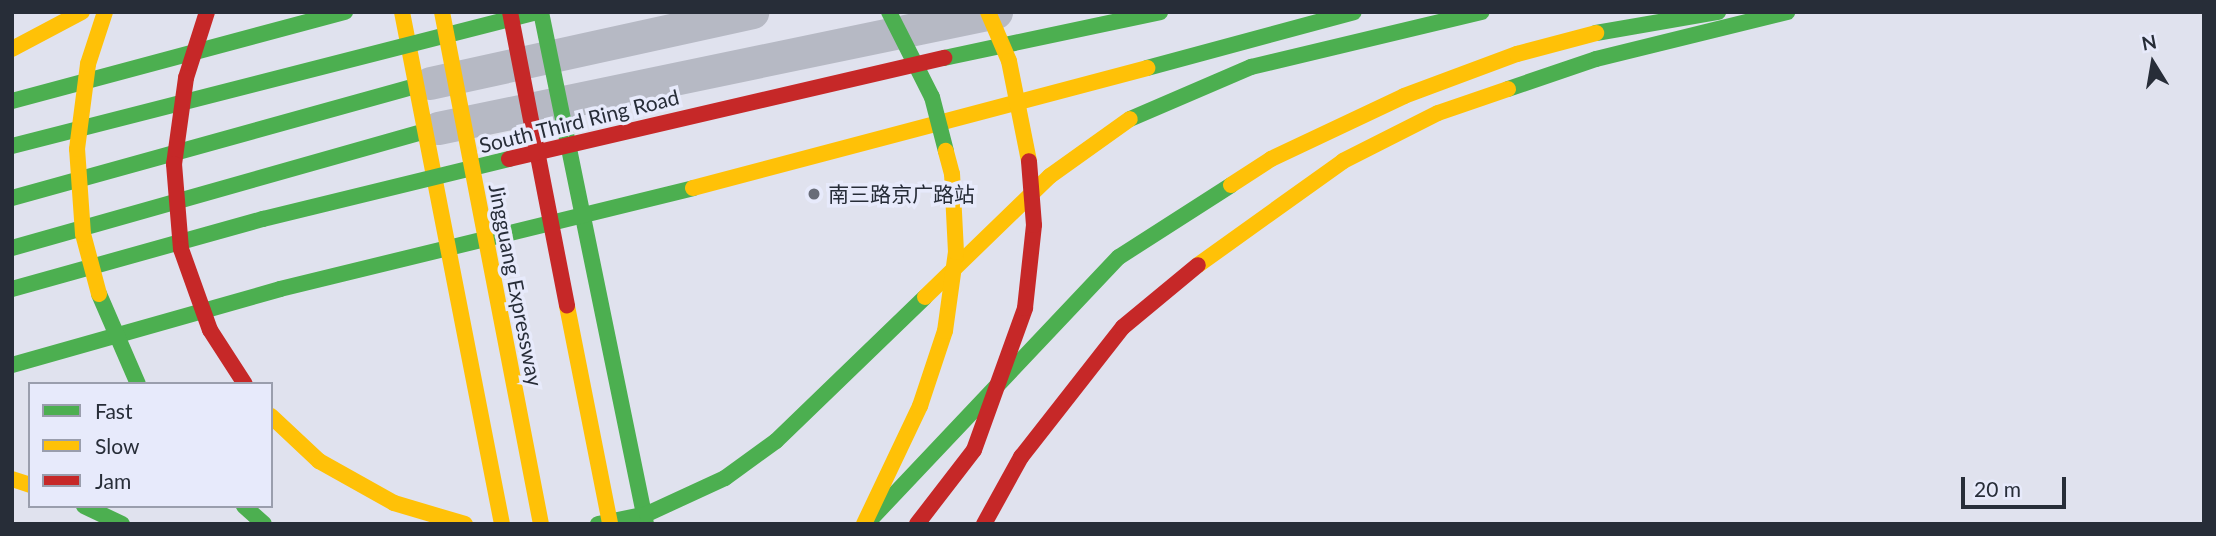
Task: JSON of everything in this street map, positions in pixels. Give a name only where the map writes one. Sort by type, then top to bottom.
[{"type":"main road","points":[[12,50],[82,12]]},
{"type":"main road","points":[[105,12],[88,64],[77,149],[83,234],[105,316],[137,382]]},
{"type":"main road","points":[[207,12],[186,78],[174,163],[181,249],[210,330],[244,382]]},
{"type":"main road","points":[[12,101],[345,12]]},
{"type":"main road","points":[[402,12],[502,524]]},
{"type":"main road","name":"Jingguang Expressway","points":[[442,12],[541,524]]},
{"type":"main road","points":[[510,12],[610,524]]},
{"type":"main road","points":[[12,146],[539,12],[646,524]]},
{"type":"main road","points":[[865,524],[928,381],[945,331],[956,253],[952,174],[932,97],[889,12]]},
{"type":"main road","points":[[917,524],[974,450],[1026,308],[1034,225],[1028,142],[1009,61],[988,12]]},
{"type":"main road","name":"South Third Ring Road","points":[[12,289],[263,219],[775,94],[1160,12]]},
{"type":"main road","points":[[12,365],[280,289],[583,215],[1354,12]]},
{"type":"main road","points":[[598,524],[647,514],[714,483],[776,440],[1050,176],[1121,123],[1194,88],[1251,67],[1482,12]]},
{"type":"main road","points":[[865,524],[1119,257],[1271,159],[1404,96],[1517,54],[1569,37],[1718,12]]},
{"type":"main road","points":[[984,524],[1021,457],[1123,327],[1227,240],[1342,161],[1438,113],[1595,59],[1787,12]]},
{"type":"main road","points":[[12,198],[416,86]]},
{"type":"main road","points":[[12,248],[425,131]]},
{"type":"main road","points":[[273,418],[319,461],[394,503],[465,524]]},
{"type":"main road","points":[[88,508],[122,524]]},
{"type":"main road","points":[[246,508],[264,524]]},
{"type":"street","points":[[416,86],[752,12]]},
{"type":"street","points":[[425,131],[996,12]]},
{"type":"traffic: fast","points":[[12,101],[345,12]]},
{"type":"traffic: fast","points":[[12,146],[537,12]]},
{"type":"traffic: fast","points":[[541,12],[646,524]]},
{"type":"traffic: fast","points":[[889,12],[932,97],[946,151]]},
{"type":"traffic: fast","points":[[944,58],[1160,12]]},
{"type":"traffic: fast","points":[[1147,68],[1354,12]]},
{"type":"traffic: fast","points":[[1130,119],[1251,67],[1482,12]]},
{"type":"traffic: fast","points":[[1596,33],[1718,12]]},
{"type":"traffic: fast","points":[[1508,89],[1596,59],[1787,12]]},
{"type":"traffic: fast","points":[[12,198],[416,86]]},
{"type":"traffic: fast","points":[[12,248],[425,131]]},
{"type":"traffic: fast","points":[[12,289],[263,219],[509,159]]},
{"type":"traffic: fast","points":[[870,520],[1119,257],[1231,185]]},
{"type":"traffic: fast","points":[[12,365],[280,289],[693,188]]},
{"type":"traffic: fast","points":[[99,294],[137,382]]},
{"type":"traffic: fast","points":[[598,524],[647,514],[725,478],[776,441],[925,297]]},
{"type":"traffic: fast","points":[[88,508],[122,524]]},
{"type":"traffic: fast","points":[[246,508],[264,524]]},
{"type":"traffic: slow","points":[[12,49],[82,12]]},
{"type":"traffic: slow","points":[[99,294],[83,234],[77,149],[88,64],[105,12]]},
{"type":"traffic: slow","points":[[402,12],[502,524]]},
{"type":"traffic: slow","points":[[442,12],[541,524]]},
{"type":"traffic: slow","points":[[988,12],[1009,61],[1029,161]]},
{"type":"traffic: slow","points":[[1231,185],[1271,159],[1404,96],[1517,54],[1596,33]]},
{"type":"traffic: slow","points":[[693,188],[1147,68]]},
{"type":"traffic: slow","points":[[1198,265],[1343,161],[1438,113],[1508,89]]},
{"type":"traffic: slow","points":[[925,297],[1050,176],[1130,119]]},
{"type":"traffic: slow","points":[[864,524],[920,406],[945,331],[956,252],[952,174],[946,151]]},
{"type":"traffic: slow","points":[[567,306],[610,524]]},
{"type":"traffic: slow","points":[[273,418],[319,461],[394,503],[465,524]]},
{"type":"traffic: slow","points":[[12,479],[28,484]]},
{"type":"traffic: jam","points":[[207,12],[186,78],[174,164],[181,249],[210,330],[244,382]]},
{"type":"traffic: jam","points":[[510,12],[567,306]]},
{"type":"traffic: jam","points":[[509,159],[944,58]]},
{"type":"traffic: jam","points":[[917,524],[974,450],[1025,308],[1034,225],[1029,161]]},
{"type":"traffic: jam","points":[[984,524],[1021,457],[1123,327],[1198,265]]},
{"type":"place","name":"南三路京广路站","points":[[814,194]]}]
